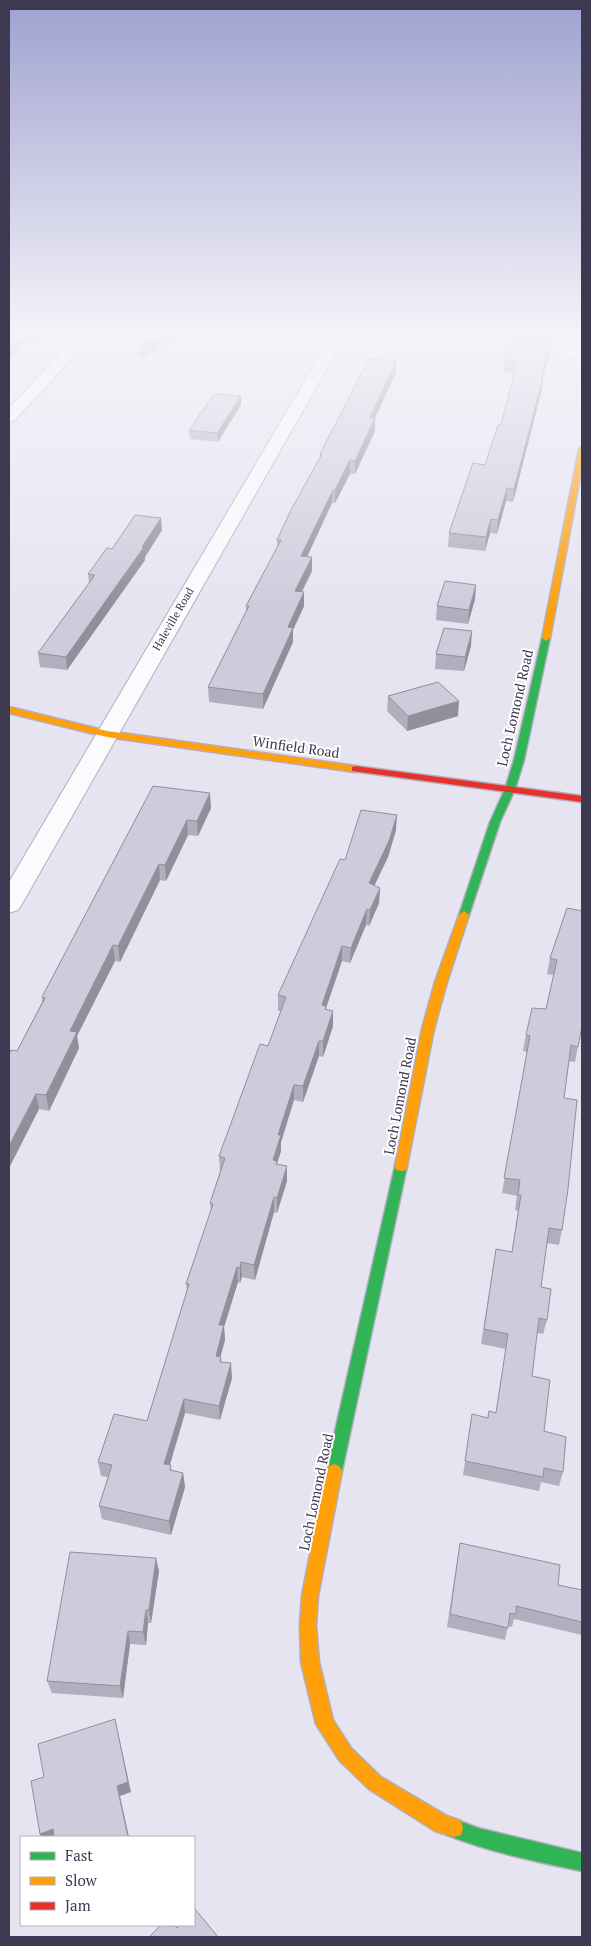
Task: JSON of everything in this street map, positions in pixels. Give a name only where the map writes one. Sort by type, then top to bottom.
[{"type":"street","name":"Haleville Road","points":[[9,904],[286,426]]},
{"type":"street","name":"Loch Lomond Road","points":[[582,449],[548,630],[519,760],[510,789],[494,822],[441,982],[428,1029],[406,1143],[330,1491],[310,1596],[308,1625],[310,1662],[325,1724],[345,1754],[376,1783],[442,1824],[478,1837],[582,1862]]},
{"type":"street","name":"Winfield Road","points":[[9,710],[107,734],[231,753],[582,799]]},
{"type":"building","points":[[192,426],[222,426],[217,433],[189,430]]},
{"type":"building","points":[[335,426],[371,426],[355,461],[350,460],[335,490],[333,490],[301,556],[312,557],[295,591],[304,592],[288,627],[293,628],[263,694],[208,687],[249,606],[246,606],[281,540],[277,540],[291,510],[322,454],[320,454]]},
{"type":"building","points":[[498,426],[530,426],[514,489],[507,488],[498,520],[491,519],[486,537],[449,533],[473,463],[485,465]]},
{"type":"building","points":[[135,515],[161,518],[142,547],[144,547],[66,657],[38,653],[95,575],[88,574],[107,548],[112,549]]},
{"type":"building","points":[[445,581],[476,585],[469,610],[437,606]]},
{"type":"building","points":[[444,628],[472,631],[465,657],[436,654]]},
{"type":"building","points":[[438,682],[459,701],[408,716],[388,696]]},
{"type":"building","points":[[153,786],[210,793],[197,821],[187,820],[165,865],[159,864],[118,946],[113,945],[70,1031],[77,1032],[46,1095],[36,1094],[9,1146],[9,1054],[11,1050],[17,1051],[45,998],[42,997]]},
{"type":"building","points":[[361,810],[397,815],[389,841],[369,883],[380,888],[370,910],[367,909],[351,948],[342,946],[322,1005],[326,1006],[325,1009],[333,1011],[323,1041],[319,1041],[303,1086],[294,1085],[278,1135],[281,1135],[273,1160],[277,1161],[276,1164],[287,1166],[277,1198],[274,1197],[254,1265],[241,1262],[240,1268],[237,1267],[219,1325],[224,1325],[216,1356],[221,1357],[220,1362],[231,1363],[219,1406],[184,1399],[164,1464],[171,1465],[170,1470],[183,1473],[169,1521],[99,1506],[112,1465],[98,1462],[114,1414],[147,1421],[189,1284],[186,1284],[213,1204],[210,1203],[225,1158],[219,1156],[260,1044],[268,1046],[286,997],[278,995],[340,859],[345,860]]},
{"type":"building","points":[[567,908],[582,911],[582,1026],[578,1047],[571,1045],[564,1098],[577,1100],[562,1230],[549,1228],[541,1287],[551,1289],[547,1320],[539,1318],[532,1376],[550,1380],[544,1431],[566,1437],[563,1472],[544,1468],[543,1477],[465,1461],[472,1414],[488,1418],[489,1411],[496,1413],[508,1334],[484,1329],[496,1249],[512,1252],[521,1195],[518,1195],[520,1180],[504,1178],[530,1036],[526,1035],[532,1008],[546,1009],[557,960],[550,958]]},
{"type":"building","points":[[460,1543],[560,1565],[558,1585],[582,1590],[582,1622],[516,1606],[516,1614],[510,1613],[508,1628],[450,1614]]},
{"type":"building","points":[[70,1552],[156,1558],[149,1610],[146,1610],[143,1632],[128,1631],[120,1686],[47,1681]]},
{"type":"building","points":[[115,1719],[128,1782],[117,1786],[128,1836],[54,1836],[53,1829],[40,1834],[31,1781],[44,1777],[38,1744]]},
{"type":"building","points":[[195,1909],[218,1937],[149,1937],[160,1926],[175,1926],[177,1928],[179,1926],[195,1926]]},
{"type":"traffic: fast","points":[[464,915],[495,822],[510,789],[519,760],[546,638]]},
{"type":"traffic: fast","points":[[334,1471],[401,1166]]},
{"type":"traffic: fast","points":[[454,1828],[478,1837],[582,1862]]},
{"type":"traffic: slow","points":[[546,638],[582,449]]},
{"type":"traffic: slow","points":[[9,710],[107,734],[355,769]]},
{"type":"traffic: slow","points":[[401,1166],[428,1029],[441,982],[464,915]]},
{"type":"traffic: slow","points":[[334,1471],[310,1596],[308,1625],[310,1662],[325,1724],[345,1754],[375,1783],[442,1824],[454,1828]]},
{"type":"traffic: jam","points":[[355,769],[582,799]]}]
